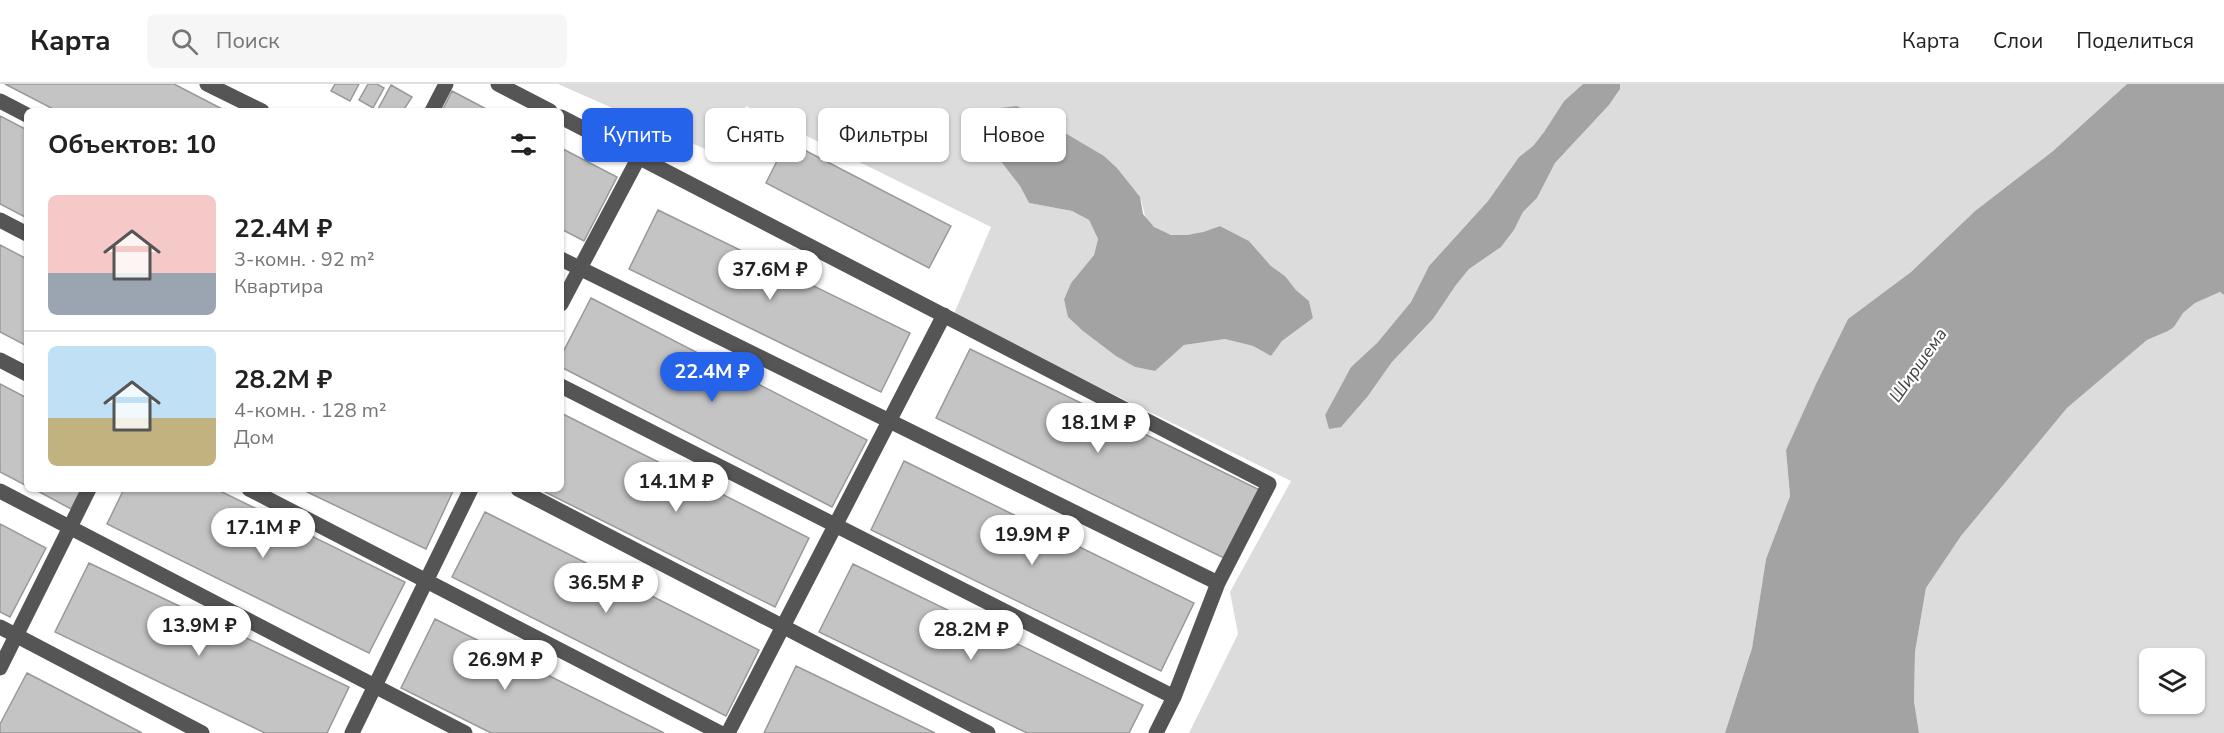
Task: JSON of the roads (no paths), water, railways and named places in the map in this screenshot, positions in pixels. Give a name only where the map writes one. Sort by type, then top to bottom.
[{"type":"lane","points":[[207,84],[256,108]]},
{"type":"lane","points":[[434,108],[446,84]]},
{"type":"lane","points":[[498,84],[544,108]]},
{"type":"lane","points":[[0,101],[24,113]]},
{"type":"lane","points":[[564,119],[582,128]]},
{"type":"lane","points":[[564,298],[636,162]]},
{"type":"lane","points":[[649,162],[1269,484],[1218,583],[1174,697],[1156,733]]},
{"type":"lane","points":[[0,220],[24,232]]},
{"type":"lane","points":[[564,260],[1218,583]]},
{"type":"lane","points":[[728,733],[944,315]]},
{"type":"lane","points":[[0,360],[24,372]]},
{"type":"lane","points":[[564,388],[1174,697]]},
{"type":"lane","points":[[0,491],[465,733]]},
{"type":"lane","points":[[0,668],[87,492]]},
{"type":"lane","points":[[255,492],[720,733]]},
{"type":"lane","points":[[352,733],[470,492]]},
{"type":"lane","points":[[524,492],[988,733]]},
{"type":"lane","points":[[0,627],[202,733]]},
{"type":"water","points":[[1583,84],[1620,84],[1620,89],[1609,105],[1555,163],[1537,198],[1523,212],[1514,230],[1501,247],[1469,269],[1433,319],[1392,362],[1368,396],[1341,427],[1329,429],[1325,415],[1351,367],[1377,343],[1411,302],[1429,266],[1488,201],[1519,157],[1533,146],[1564,101]]},
{"type":"water","name":"Ширшема","points":[[2127,84],[2224,84],[2224,295],[2220,292],[2195,303],[2183,313],[2174,327],[2147,340],[2067,408],[1961,536],[1926,588],[1915,652],[1914,701],[1919,733],[1725,733],[1752,648],[1766,559],[1790,496],[1786,450],[1848,319],[1911,272],[1975,211],[2053,151]]},
{"type":"water","points":[[1066,134],[1104,156],[1117,168],[1140,197],[1143,214],[1154,227],[1171,235],[1187,235],[1220,226],[1249,241],[1271,266],[1285,276],[1309,301],[1313,318],[1282,341],[1271,356],[1253,346],[1225,339],[1184,345],[1155,371],[1135,367],[1116,356],[1068,317],[1064,299],[1071,283],[1094,255],[1098,239],[1089,220],[1072,211],[1029,203],[1020,186],[1001,162],[1066,162]]}]
